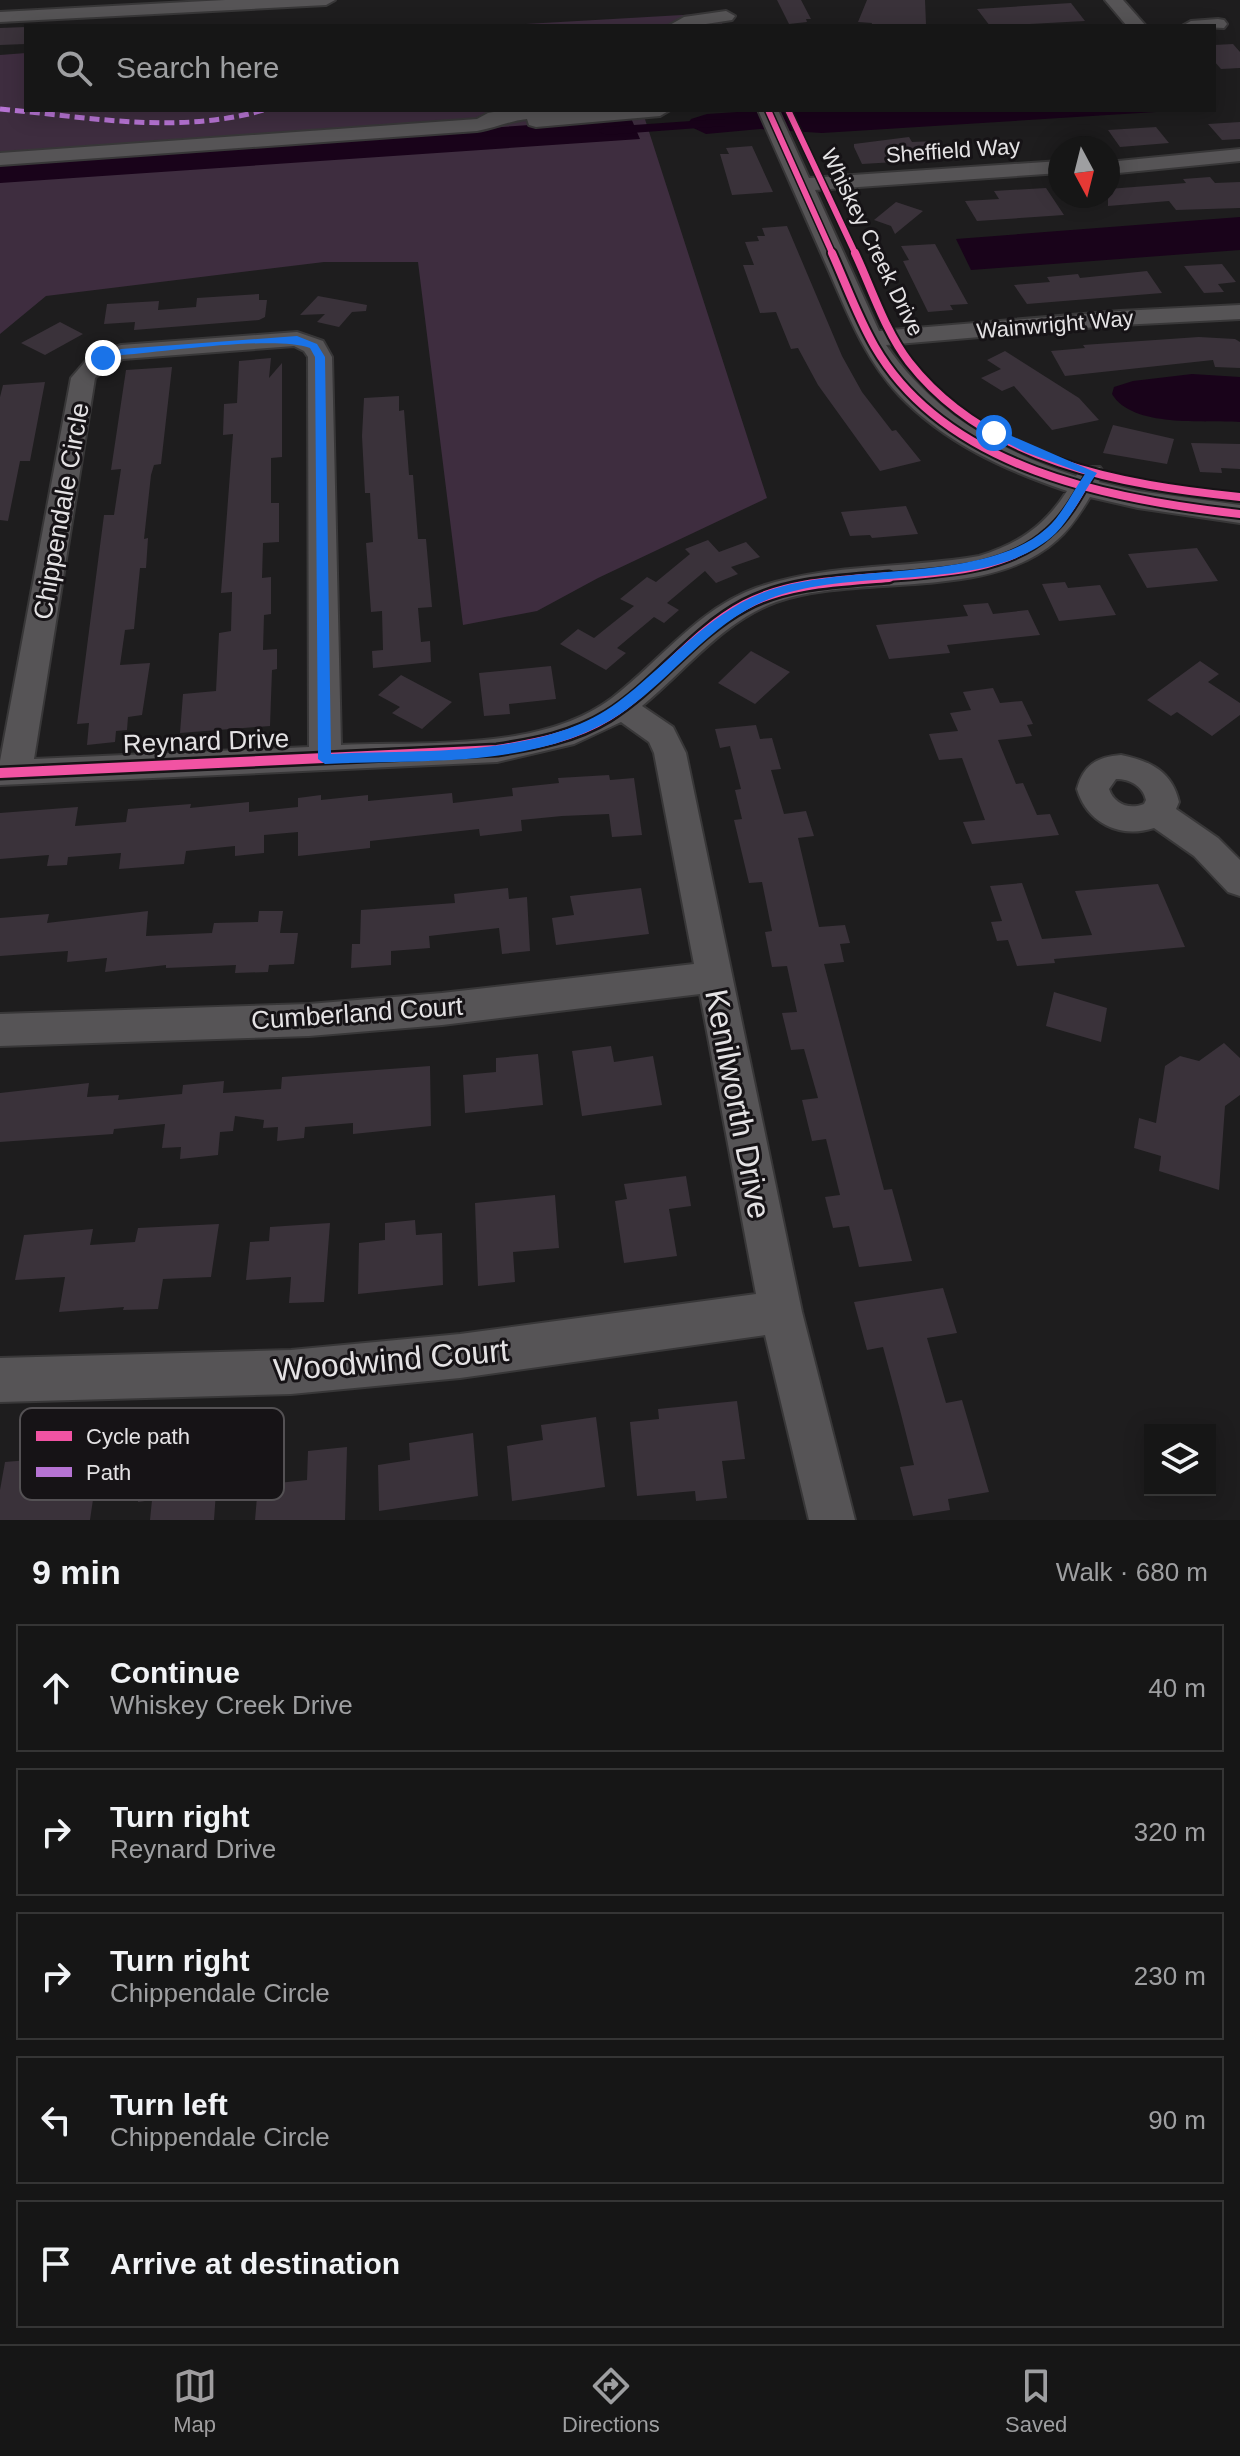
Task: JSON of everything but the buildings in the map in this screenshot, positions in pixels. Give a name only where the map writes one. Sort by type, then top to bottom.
[{"type":"street","points":[[0,17],[102,6],[326,0]]},
{"type":"street","points":[[1114,0],[1135,24]]},
{"type":"street","points":[[684,24],[731,11]]},
{"type":"street","points":[[488,123],[495,117],[539,112]]},
{"type":"street","points":[[0,159],[634,112]]},
{"type":"street","name":"Whiskey Creek Drive","points":[[770,112],[790,136],[883,338],[890,372],[911,395],[939,418],[990,450],[1165,506],[1240,514]]},
{"type":"street","name":"Whiskey Creek Drive","points":[[788,112],[790,136]]},
{"type":"street","points":[[1120,167],[1240,155]]},
{"type":"street","name":"Sheffield Way","points":[[812,184],[1048,168]]},
{"type":"street","name":"Wainwright Way","points":[[883,338],[1120,318],[1240,312]]},
{"type":"street","name":"Chippendale Circle","points":[[8,772],[83,378],[89,367],[121,352],[297,339],[314,346],[320,357],[325,759]]},
{"type":"street","name":"Whiskey Creek Drive","points":[[1087,480],[1240,497]]},
{"type":"street","name":"Reynard Drive","points":[[8,772],[325,759],[528,746],[583,729],[621,707],[718,624],[763,596],[812,583],[951,569],[1002,559],[1046,536],[1087,480]]},
{"type":"street","name":"Kenilworth Drive","points":[[621,707],[662,735],[670,753],[781,1312],[832,1520]]},
{"type":"street","points":[[1157,813],[1206,847],[1240,882]]},
{"type":"street","name":"Cumberland Court","points":[[0,1030],[309,1020],[442,1009],[713,977]]},
{"type":"street","name":"Woodwind Court","points":[[0,1380],[291,1372],[460,1356],[781,1312]]},
{"type":"shaded area","points":[[717,13],[722,24],[527,24]]},
{"type":"shaded area","points":[[24,53],[24,112],[657,112],[643,113],[767,498],[598,578],[537,611],[463,625],[418,262],[324,262],[46,296],[0,334],[0,55]]},
{"type":"shaded area","points":[[1156,112],[822,133],[760,129],[706,134],[687,125],[691,119],[707,114]]},
{"type":"shaded area","points":[[631,118],[640,139],[0,183],[0,162]]},
{"type":"shaded area","points":[[1240,217],[1240,250],[971,270],[956,239]]},
{"type":"shaded area","points":[[1192,374],[1240,377],[1240,422],[1152,417],[1122,405],[1112,394],[1114,387],[1133,381]]},
{"type":"waterway","points":[[605,131],[720,123]]},
{"type":"marked path","points":[[0,109],[24,112]]},
{"type":"marked path","points":[[27,112],[168,124],[234,119],[257,112]]},
{"type":"cycle path","points":[[769,112],[875,348],[907,389],[946,423],[989,450],[1036,472],[1086,488],[1138,500],[1240,514]]},
{"type":"cycle path","points":[[789,112],[897,343],[910,363],[941,396],[977,424],[1017,446],[1060,463],[1150,486],[1240,497]]},
{"type":"cycle path","points":[[0,773],[497,750],[546,741],[578,731],[608,716],[708,629],[746,604],[767,595],[834,582],[946,571],[1013,555],[1040,540],[1055,526],[1091,473]]},
{"type":"route","points":[[103,358],[121,352],[297,339],[314,346],[320,357],[325,759],[497,750],[557,738],[583,729],[621,707],[718,624],[763,596],[838,579],[977,565],[1023,550],[1052,530],[1091,473],[994,433]]}]
